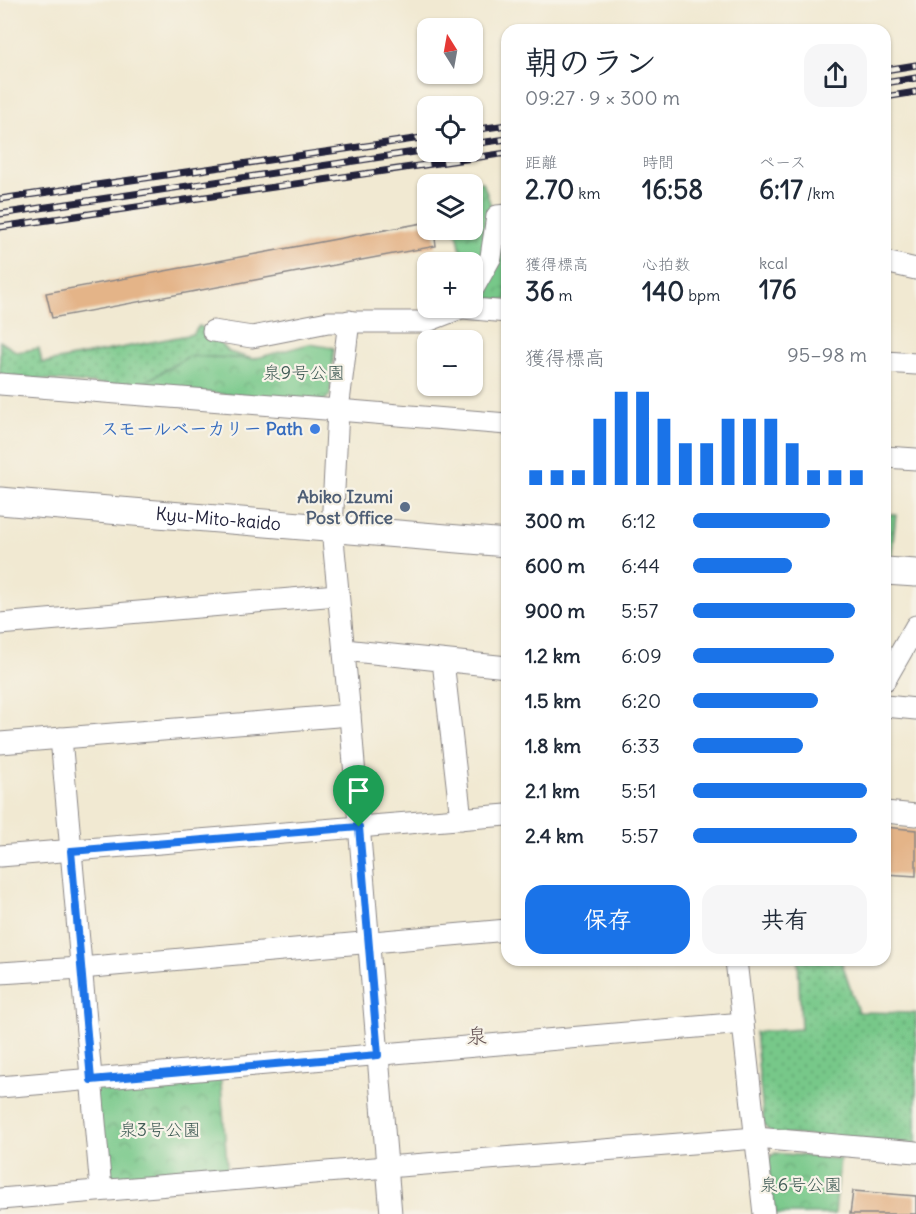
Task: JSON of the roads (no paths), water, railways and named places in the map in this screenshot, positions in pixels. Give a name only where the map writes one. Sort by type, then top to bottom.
[{"type":"street","points":[[483,271],[491,256],[497,216],[501,215]]},
{"type":"street","points":[[891,263],[916,269]]},
{"type":"street","points":[[483,310],[501,311]]},
{"type":"street","points":[[213,331],[252,337],[328,322],[425,322],[436,318]]},
{"type":"street","points":[[349,321],[338,410],[332,530],[350,715],[391,1214]]},
{"type":"street","points":[[891,362],[916,364]]},
{"type":"street","points":[[0,384],[501,424]]},
{"type":"street","points":[[891,457],[916,459]]},
{"type":"street","name":"Kyu-Mito-kaido","points":[[0,501],[501,543]]},
{"type":"street","points":[[891,571],[916,573]]},
{"type":"street","points":[[0,624],[337,595]]},
{"type":"street","points":[[891,670],[916,626]]},
{"type":"street","points":[[344,650],[501,666]]},
{"type":"street","points":[[443,661],[461,819]]},
{"type":"street","points":[[891,707],[916,709]]},
{"type":"street","points":[[0,743],[350,715]]},
{"type":"street","points":[[61,738],[101,1190]]},
{"type":"street","points":[[891,812],[916,814]]},
{"type":"street","points":[[0,856],[501,816]]},
{"type":"street","points":[[0,973],[81,968],[501,930]]},
{"type":"street","points":[[737,966],[764,1214]]},
{"type":"street","points":[[0,1087],[743,1023]]},
{"type":"street","points":[[0,1199],[40,1205],[101,1190],[756,1138],[916,1152]]},
{"type":"railway","points":[[891,69],[916,65]]},
{"type":"railway","points":[[891,82],[916,78]]},
{"type":"railway","points":[[891,96],[916,92]]},
{"type":"railway","points":[[483,128],[501,126]]},
{"type":"railway","points":[[0,199],[417,139]]},
{"type":"railway","points":[[483,142],[501,140]]},
{"type":"railway","points":[[0,214],[417,152]]},
{"type":"railway","points":[[0,227],[501,154]]},
{"type":"place","name":"スモールベーカリー Path","points":[[315,429]]},
{"type":"place","name":"Abiko Izumi Post Office","points":[[405,507]]},
{"type":"district","name":"泉","points":[[477,1036]]},
{"type":"park label","name":"泉9号公園","points":[[304,373]]},
{"type":"park label","name":"泉3号公園","points":[[160,1130]]},
{"type":"park label","name":"泉6号公園","points":[[801,1185]]}]
